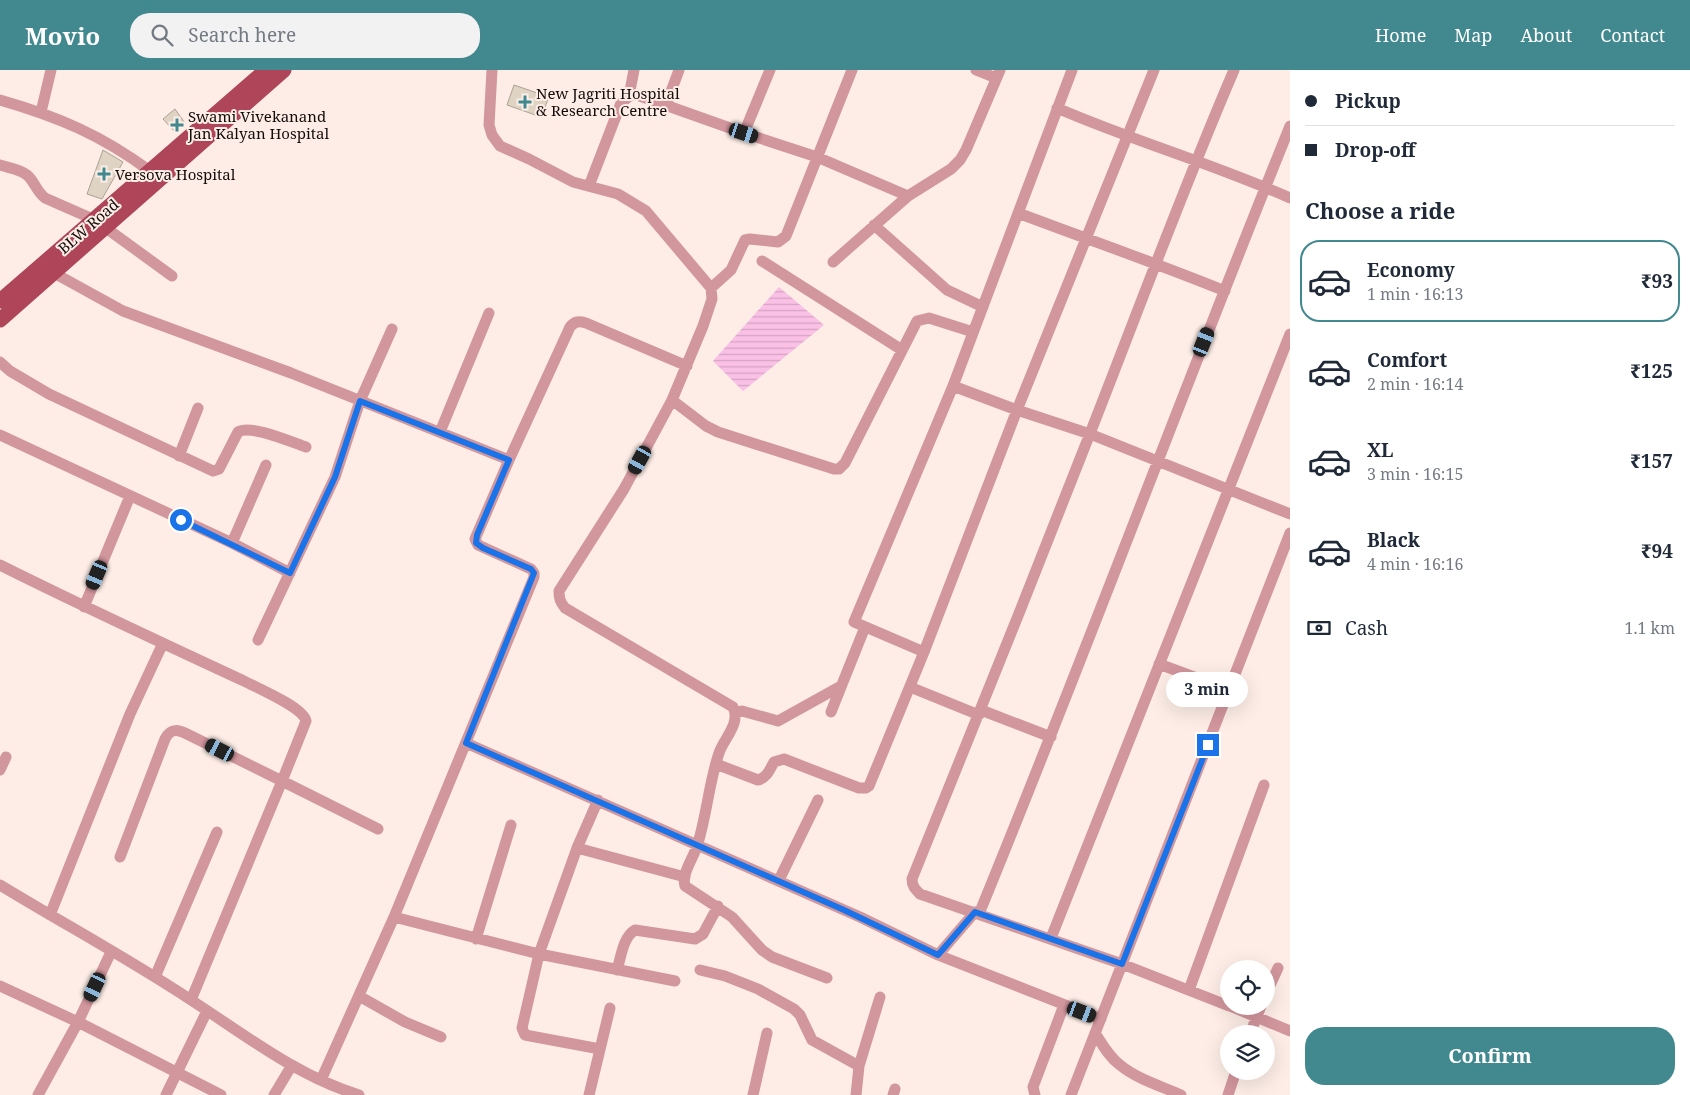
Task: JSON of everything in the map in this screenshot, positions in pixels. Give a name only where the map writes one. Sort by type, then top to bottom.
[{"type":"main road","name":"BLW Road","points":[[0,301],[100,224],[150,171],[266,70]]},
{"type":"main road","points":[[0,320],[54,273],[100,224],[284,70]]},
{"type":"street","points":[[41,112],[51,70]]},
{"type":"street","points":[[492,70],[489,125],[496,142],[500,146],[573,182],[618,194],[646,211],[711,288],[712,299],[672,400],[624,489],[559,590],[559,597],[565,608],[733,708],[736,713],[734,725],[719,752],[698,844],[684,883],[688,889],[718,906],[732,917],[762,950],[772,957],[827,978]]},
{"type":"street","points":[[629,96],[634,70]]},
{"type":"street","points":[[666,105],[679,70]]},
{"type":"street","points":[[744,133],[770,70]]},
{"type":"street","points":[[711,288],[731,270],[745,240],[778,242],[786,236],[852,70]]},
{"type":"street","points":[[833,262],[908,196],[951,169],[960,160],[998,74],[976,70]]},
{"type":"street","points":[[924,652],[854,622],[953,386],[1072,70]]},
{"type":"street","points":[[716,764],[758,780],[766,776],[774,762],[784,759],[860,788],[866,788],[872,780],[924,652],[1017,410],[1154,70]]},
{"type":"street","points":[[1220,1002],[1051,938],[920,894],[912,883],[1090,434],[1195,160],[1234,70]]},
{"type":"street","points":[[589,186],[622,103],[629,96],[637,94],[744,133],[817,156],[908,196]]},
{"type":"street","points":[[0,100],[68,122],[107,142],[150,171]]},
{"type":"street","points":[[1057,108],[1095,124],[1266,187],[1290,198]]},
{"type":"street","points":[[938,955],[977,913],[1051,737],[1290,126]]},
{"type":"street","points":[[0,166],[22,172],[28,176],[38,192],[45,198],[100,224],[172,276]]},
{"type":"street","points":[[1018,213],[1155,263],[1224,291]]},
{"type":"street","points":[[874,225],[947,290],[983,306]]},
{"type":"street","points":[[762,261],[902,350]]},
{"type":"street","points":[[54,273],[124,311],[291,373],[509,460]]},
{"type":"street","points":[[440,432],[488,313]]},
{"type":"street","points":[[672,400],[706,426],[718,432],[839,469],[845,463],[917,321],[929,318],[973,332]]},
{"type":"street","points":[[321,1080],[394,917],[534,573],[531,569],[483,548],[476,543],[477,535],[570,327],[580,321],[586,323],[687,366]]},
{"type":"street","points":[[258,640],[335,477],[360,401],[392,329]]},
{"type":"street","points":[[1051,938],[1290,334]]},
{"type":"street","points":[[0,362],[10,371],[50,394],[210,470],[215,471],[219,469],[238,432],[243,430],[268,434],[306,447]]},
{"type":"street","points":[[953,386],[1090,434],[1290,514]]},
{"type":"street","points":[[179,456],[198,408]]},
{"type":"street","points":[[0,435],[232,543],[290,573]]},
{"type":"street","points":[[232,543],[266,464]]},
{"type":"street","points":[[84,607],[130,496]]},
{"type":"street","points":[[1071,1095],[1290,533]]},
{"type":"street","points":[[0,565],[84,607],[268,693],[302,712],[306,721],[191,1000]]},
{"type":"street","points":[[832,712],[865,627]]},
{"type":"street","points":[[50,915],[130,714],[163,643]]},
{"type":"street","points":[[1159,664],[1229,690]]},
{"type":"street","points":[[736,713],[742,712],[778,721],[841,686]]},
{"type":"street","points":[[910,687],[1051,737]]},
{"type":"street","points":[[120,857],[165,739],[168,732],[173,730],[189,735],[378,829]]},
{"type":"street","points":[[466,743],[779,880],[938,955],[1101,1019]]},
{"type":"street","points":[[0,770],[6,757]]},
{"type":"street","points":[[1189,990],[1264,785]]},
{"type":"street","points":[[598,800],[577,848],[539,954],[522,1032],[525,1035],[600,1048]]},
{"type":"street","points":[[779,880],[818,800]]},
{"type":"street","points":[[476,939],[511,825]]},
{"type":"street","points":[[155,977],[217,832]]},
{"type":"street","points":[[577,848],[685,877]]},
{"type":"street","points":[[0,885],[155,977],[292,1065],[342,1090],[359,1095]]},
{"type":"street","points":[[617,970],[626,938],[630,933],[635,930],[695,939],[703,934],[718,906]]},
{"type":"street","points":[[394,917],[539,954],[675,981]]},
{"type":"street","points":[[38,1095],[78,1022],[112,952]]},
{"type":"street","points":[[1275,974],[1278,968]]},
{"type":"street","points":[[700,970],[725,976],[758,989],[794,1009],[800,1015],[812,1040],[859,1066]]},
{"type":"street","points":[[0,986],[78,1022],[221,1095]]},
{"type":"street","points":[[359,996],[405,1022],[441,1037]]},
{"type":"street","points":[[856,1095],[859,1066],[880,997]]},
{"type":"street","points":[[1035,1095],[1033,1087],[1064,1005]]},
{"type":"street","points":[[589,1095],[610,1008]]},
{"type":"street","points":[[166,1095],[207,1011]]},
{"type":"street","points":[[1263,1015],[1290,1031]]},
{"type":"street","points":[[753,1095],[767,1033]]},
{"type":"street","points":[[1095,1033],[1110,1055],[1120,1065],[1132,1073],[1181,1095]]},
{"type":"street","points":[[274,1095],[292,1065]]},
{"type":"street","points":[[1228,1095],[1233,1080]]},
{"type":"shaded area","points":[[779,287],[824,325],[743,391],[713,361]]},
{"type":"building","points":[[514,85],[549,97],[541,117],[507,105]]},
{"type":"building","points":[[175,109],[185,123],[175,132],[163,119]]},
{"type":"building","points":[[103,150],[123,162],[102,199],[87,194]]},
{"type":"place","name":"New Jagriti Hospital & Research Centre","points":[[525,102]]},
{"type":"place","name":"Swami Vivekanand Jan Kalyan Hospital","points":[[177,125]]},
{"type":"place","name":"Versova Hospital","points":[[104,174]]},
{"type":"route","points":[[181,520],[232,543],[290,573],[335,477],[360,401],[509,460],[475,539],[478,546],[533,570],[534,577],[466,743],[844,910],[938,955],[975,912],[1122,964],[1208,745]]}]
